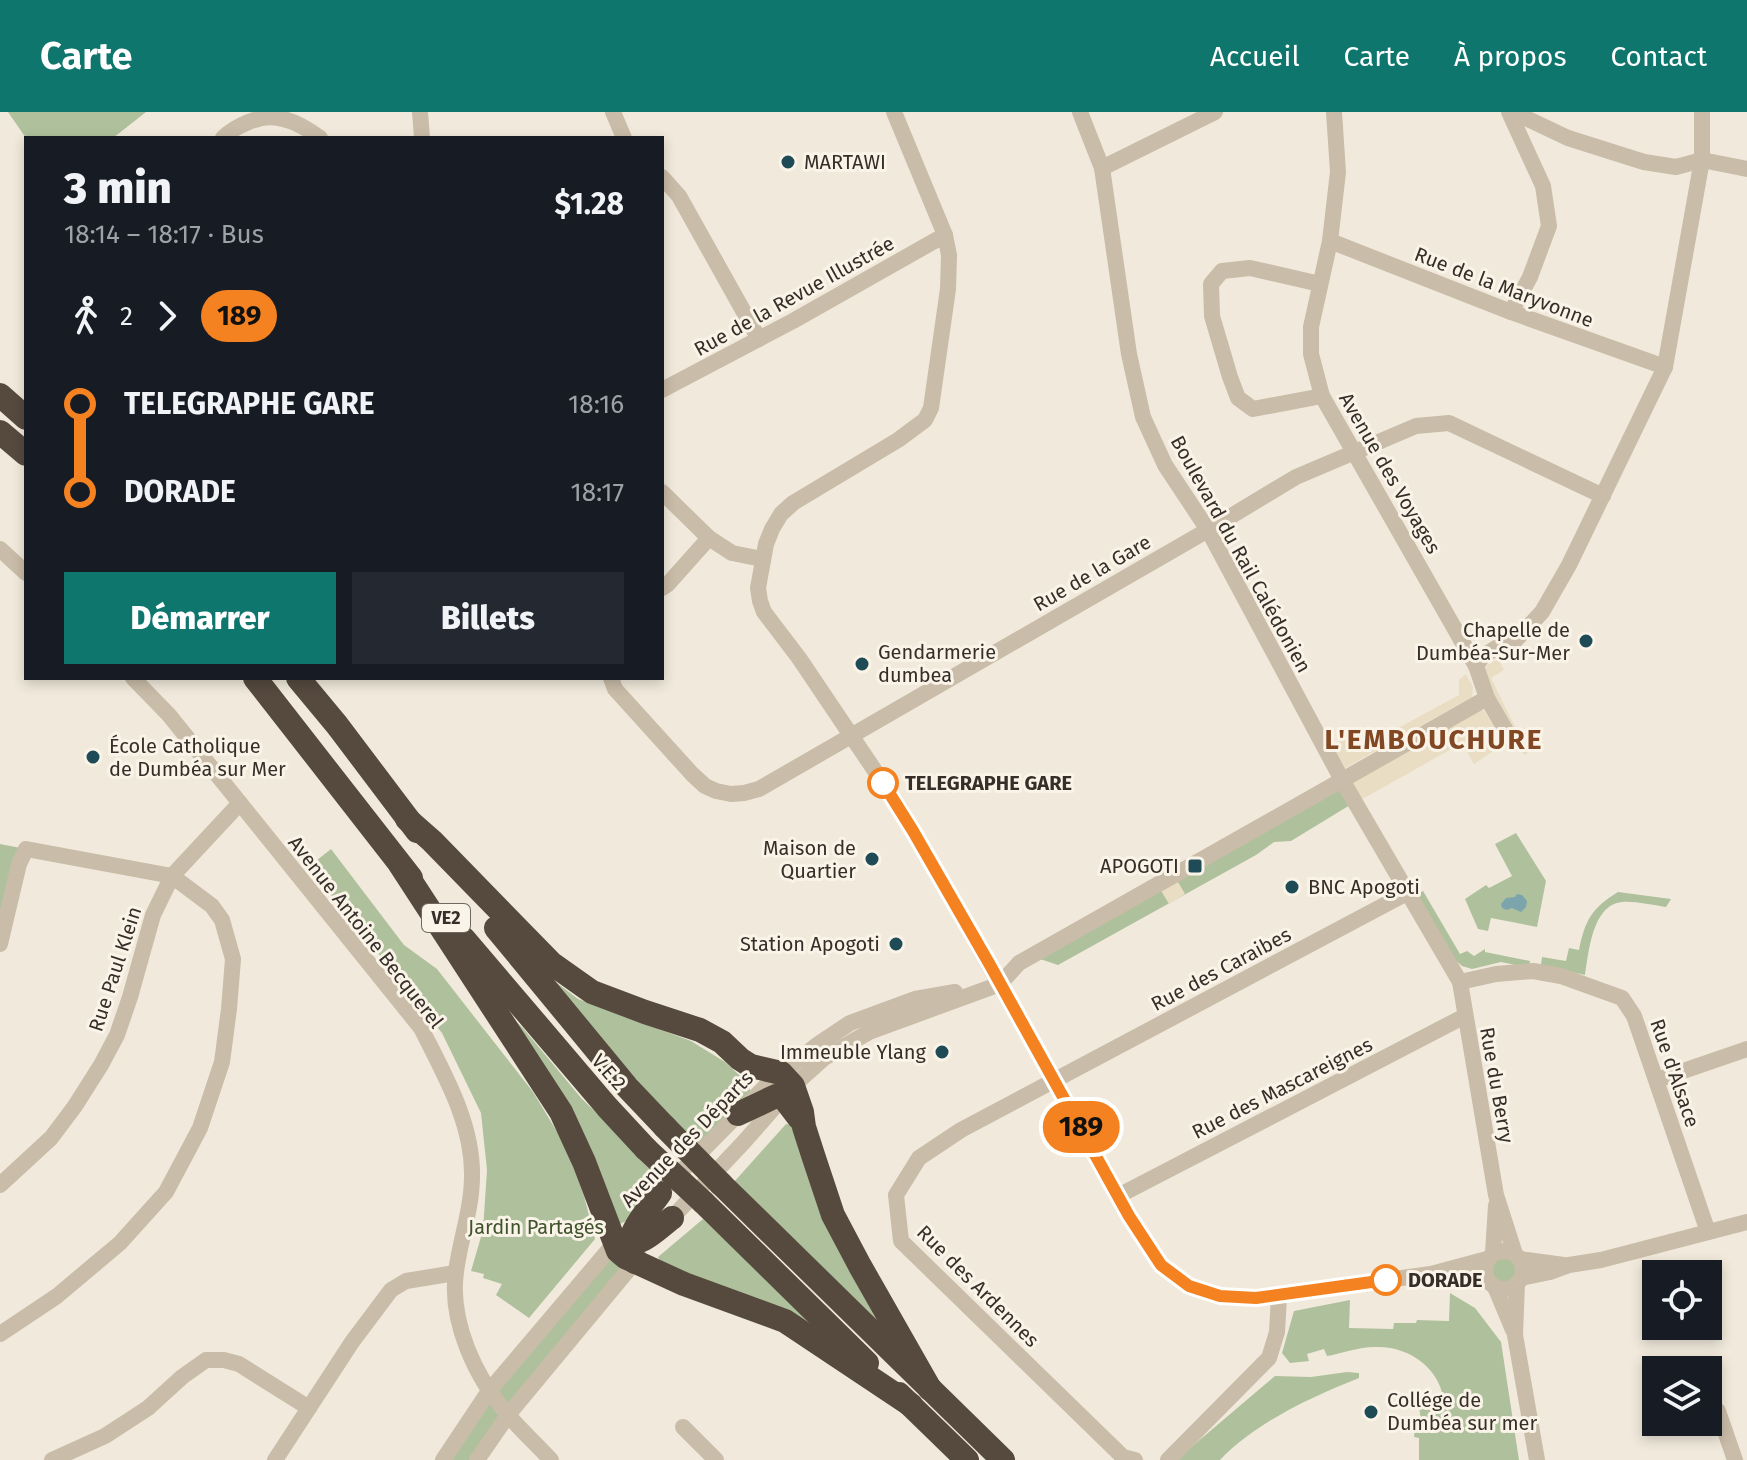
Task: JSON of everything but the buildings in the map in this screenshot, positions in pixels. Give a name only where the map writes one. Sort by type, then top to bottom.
[{"type":"highway","points":[[0,395],[24,416]]},
{"type":"highway","points":[[0,432],[24,452]]},
{"type":"highway","name":"V.E.2","points":[[257,680],[401,866],[607,1107],[646,1149],[967,1460]]},
{"type":"highway","name":"V.E.2","points":[[300,680],[407,819],[627,1087],[721,1184],[1003,1460]]},
{"type":"highway","points":[[407,819],[551,963],[592,992],[700,1030],[722,1042],[779,1088],[802,1112],[804,1127],[833,1215],[930,1389]]},
{"type":"highway","points":[[401,866],[561,1112],[626,1250],[684,1284],[785,1321],[911,1405]]},
{"type":"highway","points":[[748,1120],[779,1088]]},
{"type":"highway","points":[[626,1250],[636,1227],[660,1193]]},
{"type":"highway","points":[[626,1250],[672,1218]]},
{"type":"street","points":[[420,112],[422,136]]},
{"type":"street","points":[[613,112],[623,136]]},
{"type":"street","points":[[894,112],[945,235],[949,255],[948,289],[931,408],[925,420],[898,440],[793,503],[781,514],[772,529],[762,559],[758,588],[764,612],[900,808],[1118,1196],[1161,1265],[1189,1286],[1220,1296],[1256,1298],[1431,1274],[1504,1250],[1517,1256],[1569,1265]]},
{"type":"street","name":"Boulevard du Rail Calédonien","points":[[1080,112],[1102,168],[1129,354],[1143,417],[1165,465],[1208,530],[1342,780],[1460,982]]},
{"type":"street","points":[[1102,168],[1215,112]]},
{"type":"street","name":"Avenue des Voyages","points":[[1334,112],[1338,172],[1330,241],[1311,327],[1311,354],[1322,396],[1476,666],[1487,698],[1513,743]]},
{"type":"street","points":[[1511,112],[1568,138],[1644,162],[1676,167],[1702,160],[1747,169]]},
{"type":"street","points":[[1511,112],[1543,186],[1549,226],[1530,277],[1511,312]]},
{"type":"street","points":[[1476,666],[1482,657],[1496,648],[1513,643],[1542,612],[1569,565],[1665,367],[1702,160],[1702,112]]},
{"type":"street","points":[[226,136],[256,120],[276,117],[308,128],[318,136]]},
{"type":"street","points":[[664,179],[679,196],[759,339]]},
{"type":"street","name":"Rue de la Revue Illustrée","points":[[664,389],[945,235]]},
{"type":"street","name":"Rue de la Maryvonne","points":[[1330,241],[1511,312],[1665,367]]},
{"type":"street","points":[[1320,284],[1250,268],[1222,271],[1211,284],[1212,316],[1238,398],[1253,409],[1322,396]]},
{"type":"street","name":"Rue de la Gare","points":[[612,680],[615,689],[705,786],[731,794],[744,793],[759,789],[1296,477],[1416,426],[1449,423],[1603,496]]},
{"type":"street","points":[[664,494],[709,538],[732,553],[762,559]]},
{"type":"street","points":[[664,587],[709,538]]},
{"type":"street","points":[[0,549],[24,571]]},
{"type":"street","name":"Avenue Antoine Becquerel","points":[[135,680],[169,715],[421,1028],[467,1131],[472,1175],[455,1273],[455,1298],[465,1346],[489,1391],[551,1460]]},
{"type":"street","points":[[779,1088],[869,1032],[1000,984],[1019,963],[1487,698]]},
{"type":"street","name":"Rue Paul Klein","points":[[0,1185],[51,1138],[101,1065],[117,1035],[153,915],[172,876],[240,803]]},
{"type":"street","points":[[0,944],[19,864],[26,849],[172,876],[212,906],[222,920],[233,959],[222,1062],[200,1128],[166,1192],[120,1243],[57,1296],[0,1334]]},
{"type":"street","name":"Rue des Caraibes","points":[[1054,1080],[1407,893]]},
{"type":"street","name":"Rue d'Alsace","points":[[1460,982],[1496,974],[1533,971],[1561,976],[1622,998],[1634,1016],[1708,1232]]},
{"type":"street","name":"Rue du Berry","points":[[1460,982],[1496,1195],[1517,1256]]},
{"type":"street","name":"Rue des Mascareignes","points":[[1118,1196],[1465,1016]]},
{"type":"street","points":[[1657,1080],[1747,1049]]},
{"type":"street","name":"Rue des Ardennes","points":[[1054,1080],[961,1130],[919,1158],[896,1195],[901,1241],[1123,1457],[1135,1460]]},
{"type":"street","points":[[672,1218],[748,1120]]},
{"type":"street","name":"Avenue des Départs","points":[[660,1193],[748,1120]]},
{"type":"street","name":"Rue du Berry","points":[[1490,1256],[1496,1195]]},
{"type":"street","points":[[1431,1274],[1505,1289],[1519,1280],[1569,1265],[1601,1260],[1747,1222]]},
{"type":"street","points":[[443,1460],[489,1391],[626,1250]]},
{"type":"street","points":[[477,1460],[626,1250]]},
{"type":"street","points":[[1490,1256],[1484,1270],[1515,1335]]},
{"type":"street","points":[[1517,1256],[1522,1265],[1515,1335],[1537,1460]]},
{"type":"street","points":[[275,1460],[352,1342],[391,1290],[406,1281],[455,1273]]},
{"type":"street","points":[[1168,1460],[1269,1358],[1277,1332],[1279,1296]]},
{"type":"street","points":[[52,1460],[105,1436],[148,1408],[206,1360],[239,1364],[309,1408]]},
{"type":"street","points":[[1722,1423],[1735,1460]]},
{"type":"street","points":[[683,1427],[716,1460]]},
{"type":"green space","points":[[8,112],[146,112],[116,136],[25,136]]},
{"type":"green space","points":[[1342,780],[1355,802],[1291,841],[1274,842],[1058,965],[1031,956]]},
{"type":"green space","points":[[1516,833],[1546,881],[1537,927],[1491,918],[1488,931],[1478,929],[1465,899],[1486,885],[1489,888],[1512,876],[1495,844]]},
{"type":"green space","points":[[0,844],[26,849],[0,944]]},
{"type":"green space","name":"Jardin Partagés","points":[[331,849],[404,945],[437,969],[533,1092],[565,1145],[584,1196],[595,1239],[529,1318],[496,1295],[502,1284],[471,1271],[483,1230],[487,1170],[481,1113],[442,1033],[331,895],[333,892],[311,865]]},
{"type":"green space","points":[[1423,891],[1460,954],[1467,951],[1474,956],[1485,949],[1485,952],[1530,961],[1529,968],[1501,962],[1472,969],[1462,966],[1450,955],[1416,895]]},
{"type":"green space","points":[[1618,892],[1671,899],[1666,907],[1622,902],[1604,911],[1594,931],[1585,975],[1541,965],[1542,957],[1566,961],[1569,948],[1579,950],[1591,916]]},
{"type":"green space","points":[[544,973],[578,999],[691,1041],[725,1062],[750,1085],[750,1092],[695,1147]]},
{"type":"green space","points":[[497,1003],[522,1027],[582,1099],[664,1178],[628,1220],[620,1224]]},
{"type":"green space","points":[[786,1124],[795,1125],[880,1323],[734,1182]]},
{"type":"green space","points":[[703,1219],[822,1328],[661,1263],[658,1257]]},
{"type":"green space","points":[[615,1243],[635,1262],[477,1460],[443,1460]]},
{"type":"green space","points":[[1499,1258],[1509,1258],[1516,1265],[1516,1275],[1509,1282],[1499,1282],[1492,1275],[1492,1265]]},
{"type":"green space","points":[[1450,1293],[1475,1308],[1501,1342],[1519,1460],[1419,1460],[1419,1438],[1414,1437],[1415,1428],[1422,1428],[1419,1406],[1444,1404],[1442,1392],[1431,1371],[1402,1351],[1372,1347],[1327,1356],[1324,1349],[1307,1354],[1309,1361],[1290,1363],[1282,1353],[1294,1311],[1350,1300],[1349,1328],[1393,1329],[1394,1323],[1449,1321]]},
{"type":"green space","points":[[1359,1373],[1359,1378],[1267,1423],[1220,1460],[1176,1460],[1275,1376],[1311,1377]]},
{"type":"shaded area","points":[[1498,659],[1504,670],[1491,678],[1528,753],[1524,755],[1483,672],[1487,665]]},
{"type":"shaded area","points":[[1466,674],[1473,687],[1472,697],[1345,768],[1338,765],[1329,747],[1345,739],[1354,752],[1459,695],[1459,680]]},
{"type":"shaded area","points":[[1481,709],[1504,744],[1474,764],[1462,743],[1355,802],[1342,780]]},
{"type":"shaded area","points":[[1174,875],[1185,894],[1169,904],[1157,884]]},
{"type":"water","points":[[1517,894],[1527,901],[1521,912],[1502,908],[1501,904],[1506,898]]},
{"type":"bus line","name":"189","points":[[883,783],[990,965],[1129,1216],[1161,1265],[1189,1286],[1220,1296],[1256,1298],[1386,1280]]},
{"type":"place","name":"MARTAWI","points":[[788,162]]},
{"type":"place","name":"Chapelle de Dumbéa-Sur-Mer","points":[[1586,641]]},
{"type":"place","name":"Gendarmerie dumbea","points":[[862,664]]},
{"type":"place","name":"École Catholique de Dumbéa sur Mer","points":[[93,757]]},
{"type":"place","name":"TELEGRAPHE GARE","points":[[883,783]]},
{"type":"place","name":"Maison de Quartier","points":[[872,859]]},
{"type":"place","name":"APOGOTI","points":[[1195,866]]},
{"type":"place","name":"BNC Apogoti","points":[[1292,887]]},
{"type":"place","name":"Station Apogoti","points":[[896,944]]},
{"type":"place","name":"Immeuble Ylang","points":[[942,1052]]},
{"type":"place","name":"DORADE","points":[[1386,1280]]},
{"type":"place","name":"Collége de Dumbéa sur mer","points":[[1371,1412]]},
{"type":"district","name":"L'EMBOUCHURE","points":[[1434,739]]}]
